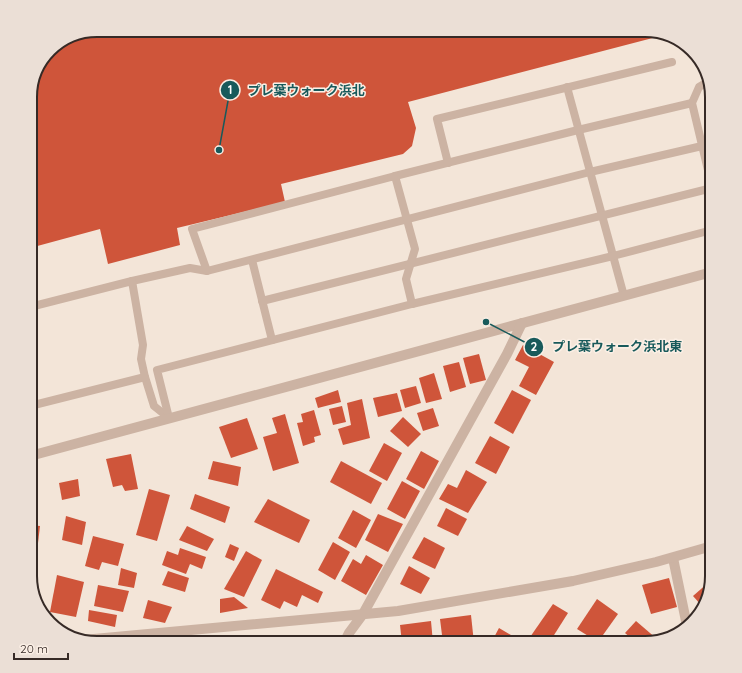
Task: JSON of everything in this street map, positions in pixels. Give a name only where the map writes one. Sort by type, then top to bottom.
[{"type":"street","points":[[37,454],[705,274]]},
{"type":"street","points":[[348,636],[363,614],[507,354],[522,323]]},
{"type":"street","points":[[162,636],[406,609],[573,581],[673,558],[705,548]]},
{"type":"street","points":[[673,558],[686,619]]},
{"type":"lane","points":[[448,163],[437,119],[672,62]]},
{"type":"lane","points":[[704,84],[699,87],[692,103],[705,159]]},
{"type":"lane","points":[[567,87],[624,296]]},
{"type":"lane","points":[[207,271],[192,229],[395,176],[692,103]]},
{"type":"lane","points":[[37,305],[190,268],[207,271],[590,172],[702,146]]},
{"type":"lane","points":[[395,176],[415,249],[406,279],[412,304]]},
{"type":"lane","points":[[262,301],[705,190]]},
{"type":"lane","points":[[169,418],[157,370],[412,304],[614,256],[705,232]]},
{"type":"lane","points":[[252,260],[272,340]]},
{"type":"lane","points":[[132,281],[143,345],[141,359],[145,377],[154,406],[169,418]]},
{"type":"lane","points":[[37,404],[145,377]]},
{"type":"building","points":[[97,37],[654,38],[408,102],[416,128],[412,146],[403,154],[281,184],[285,202],[177,228],[180,245],[108,264],[100,229],[37,246],[37,93],[39,81],[49,60],[67,45],[78,40]]},
{"type":"building","points":[[523,345],[554,362],[536,395],[519,386],[529,367],[515,360]]},
{"type":"building","points":[[479,354],[486,380],[470,384],[463,358]]},
{"type":"building","points":[[459,362],[466,387],[450,392],[443,366]]},
{"type":"building","points":[[434,373],[442,399],[426,403],[419,378]]},
{"type":"building","points":[[416,386],[421,403],[405,408],[400,390]]},
{"type":"building","points":[[338,390],[341,402],[318,408],[315,398]]},
{"type":"building","points":[[512,390],[531,400],[513,434],[494,423]]},
{"type":"building","points":[[397,393],[402,411],[378,417],[373,398]]},
{"type":"building","points":[[362,399],[370,438],[343,445],[338,429],[351,425],[347,403]]},
{"type":"building","points":[[342,406],[346,422],[333,425],[329,409]]},
{"type":"building","points":[[433,408],[439,426],[423,431],[417,413]]},
{"type":"building","points":[[314,410],[321,435],[314,437],[315,442],[303,446],[297,423],[303,422],[301,414]]},
{"type":"building","points":[[285,414],[299,463],[273,471],[263,437],[277,433],[272,418]]},
{"type":"building","points":[[403,417],[421,434],[408,447],[390,431]]},
{"type":"building","points":[[247,418],[258,449],[231,458],[219,427]]},
{"type":"building","points":[[490,436],[510,447],[496,474],[475,463]]},
{"type":"building","points":[[384,443],[402,453],[387,481],[369,471]]},
{"type":"building","points":[[421,451],[439,461],[424,489],[406,479]]},
{"type":"building","points":[[131,454],[138,489],[125,491],[122,485],[113,487],[106,459]]},
{"type":"building","points":[[213,461],[241,467],[238,486],[208,479]]},
{"type":"building","points":[[341,461],[382,483],[371,504],[330,482]]},
{"type":"building","points":[[466,470],[487,482],[468,513],[439,499],[448,484],[457,488]]},
{"type":"building","points":[[78,479],[80,496],[62,500],[59,483]]},
{"type":"building","points":[[402,481],[420,491],[405,519],[387,509]]},
{"type":"building","points":[[149,489],[170,495],[157,541],[136,535]]},
{"type":"building","points":[[195,494],[230,507],[225,523],[190,509]]},
{"type":"building","points":[[268,499],[310,520],[299,543],[254,522]]},
{"type":"building","points":[[446,508],[467,519],[458,536],[437,526]]},
{"type":"building","points":[[353,510],[371,520],[356,548],[338,538]]},
{"type":"building","points":[[378,514],[403,524],[388,552],[365,540]]},
{"type":"building","points":[[66,516],[86,522],[82,545],[62,540]]},
{"type":"building","points":[[37,526],[40,526],[37,552]]},
{"type":"building","points":[[187,526],[214,539],[207,551],[179,540]]},
{"type":"building","points":[[93,536],[124,544],[118,566],[102,562],[99,570],[85,566]]},
{"type":"building","points":[[424,537],[445,548],[435,569],[412,558]]},
{"type":"building","points":[[333,542],[350,552],[335,580],[318,570]]},
{"type":"building","points":[[230,544],[239,548],[234,561],[225,557]]},
{"type":"building","points":[[180,548],[206,557],[202,569],[190,564],[186,574],[162,565],[167,551],[178,555]]},
{"type":"building","points":[[246,551],[262,560],[244,597],[224,589]]},
{"type":"building","points":[[366,555],[383,565],[366,595],[341,581],[353,559],[361,564]]},
{"type":"building","points":[[409,566],[430,578],[421,594],[400,584]]},
{"type":"building","points":[[121,568],[137,573],[134,588],[118,585]]},
{"type":"building","points":[[276,569],[323,592],[318,603],[302,595],[297,607],[284,601],[280,609],[261,600]]},
{"type":"building","points":[[168,571],[189,578],[185,592],[162,585]]},
{"type":"building","points":[[57,575],[84,582],[76,617],[50,612]]},
{"type":"building","points":[[669,578],[677,607],[651,614],[642,585]]},
{"type":"building","points":[[98,585],[129,591],[123,612],[94,606]]},
{"type":"building","points":[[704,586],[698,602],[693,596]]},
{"type":"building","points":[[234,597],[248,608],[220,613],[220,599]]},
{"type":"building","points":[[597,599],[618,614],[602,636],[588,636],[577,629]]},
{"type":"building","points":[[148,600],[172,607],[165,623],[143,618]]},
{"type":"building","points":[[553,604],[568,613],[553,636],[531,636]]},
{"type":"building","points":[[89,610],[117,615],[115,627],[88,621]]},
{"type":"building","points":[[471,615],[473,636],[442,636],[440,619]]},
{"type":"building","points":[[431,621],[432,636],[401,636],[400,625]]},
{"type":"building","points":[[636,621],[653,635],[629,636],[625,633]]},
{"type":"building","points":[[499,628],[513,636],[495,636]]},
{"type":"place","name":"プレ葉ウォーク浜北","points":[[219,150]]},
{"type":"place","name":"プレ葉ウォーク浜北東","points":[[486,322]]}]
